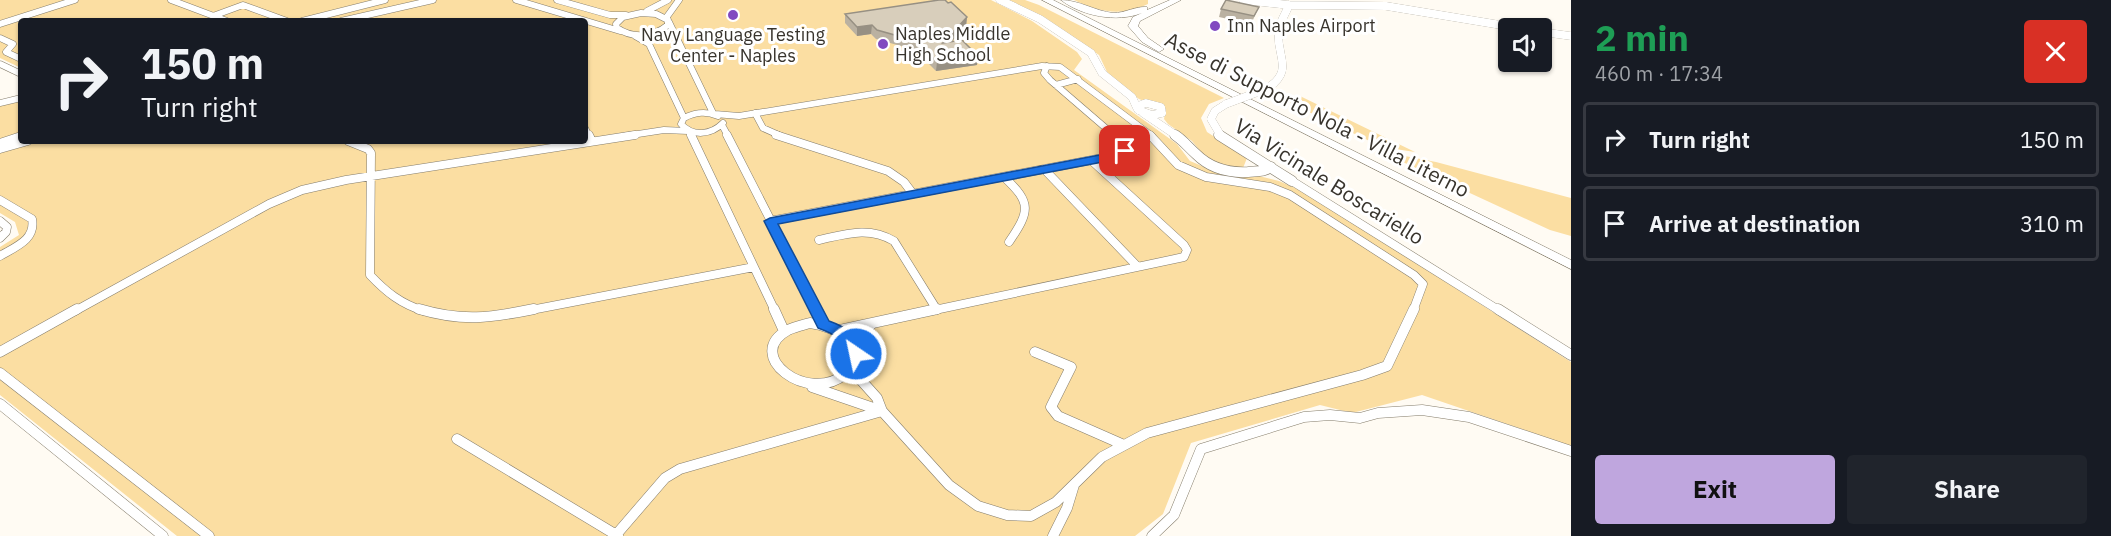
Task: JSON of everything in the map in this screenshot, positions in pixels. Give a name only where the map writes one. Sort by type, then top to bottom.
[{"type":"highway","points":[[1035,0],[1105,30]]},
{"type":"highway","name":"Asse di Supporto Nola - Villa Literno","points":[[1046,0],[1571,265]]},
{"type":"highway","points":[[1062,0],[1098,13],[1117,15],[1135,14],[1150,6],[1154,0]]},
{"type":"highway","name":"Asse di Supporto Nola - Villa Literno","points":[[1062,0],[1571,257]]},
{"type":"highway","points":[[1176,0],[1141,15],[1133,26],[1145,40],[1179,60]]},
{"type":"street","points":[[20,18],[75,0]]},
{"type":"street","points":[[171,0],[219,18]]},
{"type":"street","points":[[312,18],[368,2],[385,0]]},
{"type":"street","points":[[353,18],[433,0]]},
{"type":"street","points":[[516,0],[576,18]]},
{"type":"street","points":[[557,0],[610,15],[641,13],[655,9],[668,0]]},
{"type":"street","points":[[629,34],[652,33],[664,28],[672,7],[679,0]]},
{"type":"street","points":[[1000,0],[1040,19],[1091,53],[1102,73],[1132,97],[1140,110],[1183,140],[1204,162],[1227,171],[1266,171],[1271,167]]},
{"type":"street","points":[[1244,0],[1289,5],[1386,6],[1498,25]]},
{"type":"street","points":[[368,2],[387,9]]},
{"type":"street","points":[[213,16],[243,5],[279,18]]},
{"type":"street","name":"Via Vicinale Boscariello","points":[[1289,5],[1279,32],[1284,72],[1280,80],[1266,89],[1217,109],[1211,120],[1215,130],[1224,138],[1571,355]]},
{"type":"street","points":[[641,13],[656,14],[667,20],[714,113],[721,118],[770,221],[824,324]]},
{"type":"street","points":[[620,31],[616,24],[630,15]]},
{"type":"street","points":[[0,24],[18,19]]},
{"type":"street","points":[[588,21],[629,34],[649,44],[683,119],[682,127],[689,131],[784,331]]},
{"type":"street","points":[[1552,33],[1571,36]]},
{"type":"street","points":[[0,38],[13,44],[6,52],[18,58]]},
{"type":"street","points":[[0,64],[18,73]]},
{"type":"street","points":[[770,221],[1123,154],[1126,147],[1050,80],[1044,73],[1047,66]]},
{"type":"street","points":[[588,142],[664,130],[709,132],[739,116],[755,113],[1020,70],[1047,66],[1060,67],[1069,71],[1157,140],[1178,165],[1206,177],[1270,187],[1290,195],[1414,275],[1423,284],[1420,296],[1387,366],[1362,375],[1147,433],[1102,457],[1056,502],[1031,516],[1007,515],[978,506],[949,484],[882,411],[877,398],[851,369]]},
{"type":"street","points":[[1020,70],[1050,80],[1078,79]]},
{"type":"street","points":[[1050,80],[1069,71]]},
{"type":"street","points":[[0,103],[18,98]]},
{"type":"street","points":[[664,130],[694,113],[739,116]]},
{"type":"street","points":[[755,113],[764,128],[771,134],[888,171],[904,182],[913,194]]},
{"type":"street","points":[[588,134],[592,141]]},
{"type":"street","points":[[0,143],[18,137]]},
{"type":"street","points":[[0,149],[18,144]]},
{"type":"street","points":[[356,144],[368,149],[371,153],[370,274],[386,292],[407,306],[448,318],[495,317],[754,267]]},
{"type":"street","points":[[0,352],[269,204],[302,190],[372,176],[573,144]]},
{"type":"street","points":[[840,330],[1184,256],[1187,250],[1091,160]]},
{"type":"street","points":[[1044,169],[1137,266]]},
{"type":"street","points":[[1252,171],[1293,181]]},
{"type":"street","points":[[1004,177],[1020,192],[1027,207],[1023,222],[1010,242]]},
{"type":"street","points":[[0,200],[32,219],[34,226],[31,236],[0,256]]},
{"type":"street","points":[[0,221],[7,227],[0,238]]},
{"type":"street","points":[[819,240],[861,231],[873,230],[884,234],[894,241],[937,310]]},
{"type":"street","points":[[854,347],[861,332],[874,323]]},
{"type":"street","points":[[796,381],[808,384],[833,381],[851,369],[856,354],[849,338],[840,330],[824,324],[796,326],[784,331],[771,348],[771,357],[776,367],[784,375],[796,381],[882,411]]},
{"type":"street","points":[[1035,352],[1071,367],[1052,411],[1058,416],[1124,445]]},
{"type":"street","points":[[0,373],[209,536]]},
{"type":"street","points":[[0,404],[163,536]]},
{"type":"street","points":[[1152,536],[1174,515],[1201,449],[1304,417],[1330,415],[1360,418],[1404,410],[1444,412],[1469,417],[1571,451]]},
{"type":"street","points":[[457,439],[616,536],[665,478],[680,469],[882,411]]},
{"type":"street","points":[[1053,536],[1067,508],[1074,485]]},
{"type":"shaded area","points":[[0,0],[991,0],[1032,21],[1077,52],[1082,59],[1074,70],[1177,144],[1190,161],[1214,171],[1255,175],[1279,181],[1307,193],[1571,362],[1571,446],[1422,395],[1352,413],[1320,405],[1191,443],[1163,514],[1135,536],[177,536],[0,395],[0,247],[19,235],[15,222],[0,213],[0,145],[18,142],[18,144],[588,144],[588,18],[18,18],[18,67],[0,58]]},
{"type":"shaded area","points":[[1006,0],[1025,0],[1039,5],[1224,98],[1209,104],[1201,118],[1207,132],[1247,158],[1243,168],[1223,166],[1205,157],[1192,141],[1168,124],[1164,119],[1166,109],[1139,99],[1115,81],[1107,72],[1099,55],[1044,17]]},
{"type":"shaded area","points":[[1074,0],[1148,0],[1148,4],[1119,12],[1092,8]]},
{"type":"shaded area","points":[[1297,95],[1415,152],[1382,147],[1286,101]]},
{"type":"shaded area","points":[[18,102],[18,135],[0,140],[0,106]]},
{"type":"shaded area","points":[[1379,151],[1436,162],[1571,198],[1571,236],[1550,230]]},
{"type":"building","points":[[939,0],[951,2],[967,17],[943,43],[962,40],[978,56],[937,62],[916,41],[877,30],[872,25],[857,27],[845,14]]},
{"type":"building","points":[[1226,0],[1259,7],[1254,16],[1221,9]]},
{"type":"place","name":"Navy Language Testing Center - Naples","points":[[733,15]]},
{"type":"place","name":"Inn Naples Airport","points":[[1215,26]]},
{"type":"place","name":"Naples Middle High School","points":[[883,44]]},
{"type":"route","points":[[856,354],[849,338],[840,330],[824,324],[770,221],[1113,156],[1123,154],[1125,151]]}]
